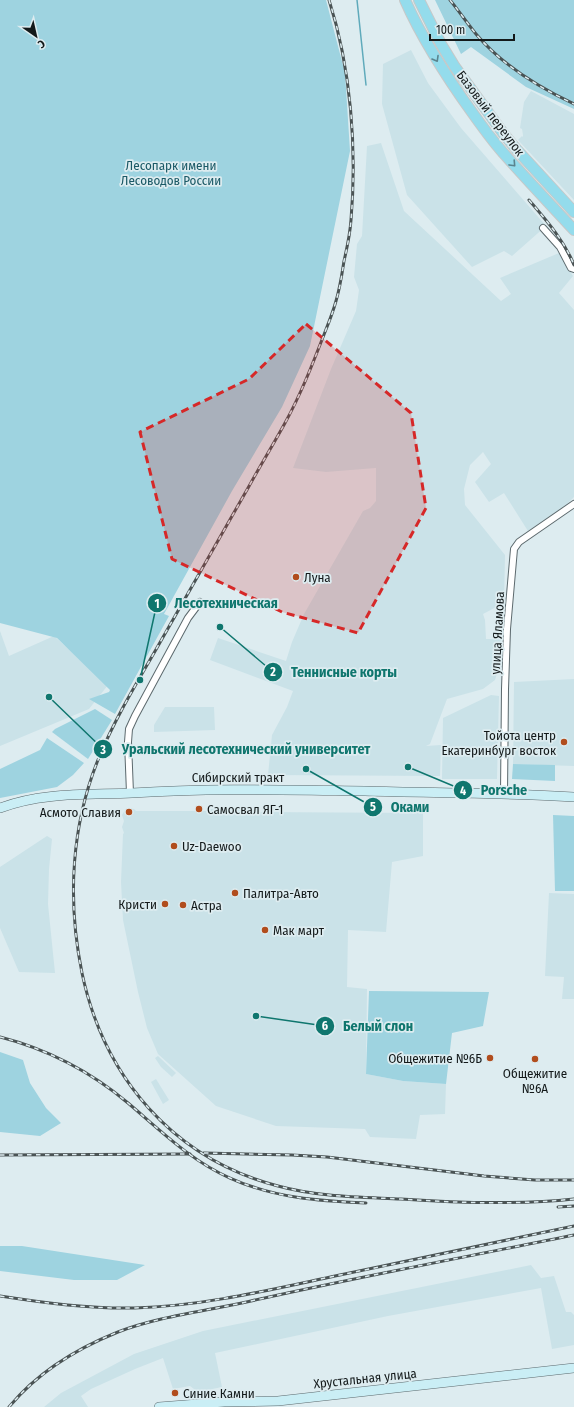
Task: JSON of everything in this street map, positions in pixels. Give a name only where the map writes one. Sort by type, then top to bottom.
[{"type":"main road","name":"Базовый переулок","points":[[405,0],[440,66],[485,130],[505,156],[574,230]]},
{"type":"main road","name":"Базовый переулок","points":[[419,0],[441,44],[455,67],[503,133],[574,212]]},
{"type":"main road","name":"Сибирский тракт","points":[[0,808],[23,801],[44,797],[168,790],[251,789],[504,794],[574,797]]},
{"type":"main road","name":"Хрустальная улица","points":[[158,1407],[224,1402],[278,1401],[574,1368]]},
{"type":"street","points":[[543,228],[560,247],[571,268],[574,269]]},
{"type":"street","name":"улица Яламова","points":[[504,794],[507,629],[514,549],[519,542],[574,504]]},
{"type":"street","points":[[130,793],[129,730],[135,716],[188,618],[200,602]]},
{"type":"highlighted area","points":[[306,324],[411,413],[426,508],[358,633],[282,612],[172,559],[140,432],[249,379]]},
{"type":"shaded area","points":[[411,50],[428,83],[461,128],[546,226],[512,256],[504,251],[472,267],[407,195],[382,104],[383,64]]},
{"type":"shaded area","points":[[531,91],[574,114],[574,200],[518,140],[522,136],[523,137],[522,129],[520,128],[524,102]]},
{"type":"shaded area","points":[[381,143],[404,211],[501,301],[511,294],[500,278],[559,253],[573,276],[559,293],[574,310],[574,497],[567,504],[528,531],[504,493],[489,502],[475,482],[491,464],[483,452],[470,465],[464,489],[465,505],[505,555],[504,603],[483,614],[485,620],[486,639],[501,639],[499,666],[495,680],[483,689],[447,699],[430,744],[426,746],[441,745],[440,776],[268,775],[272,735],[287,707],[293,691],[210,660],[218,638],[286,661],[304,614],[363,511],[370,508],[376,501],[376,468],[326,472],[293,468],[331,369],[356,311],[359,290],[354,277],[357,244],[362,236],[367,146]]},
{"type":"shaded area","points":[[0,631],[9,656],[54,636],[108,685],[89,709],[0,746]]},
{"type":"shaded area","points":[[574,679],[574,766],[513,764],[514,682]]},
{"type":"shaded area","points":[[491,695],[499,696],[497,779],[442,779],[443,718]]},
{"type":"shaded area","points":[[165,707],[214,707],[215,730],[154,732],[154,725]]},
{"type":"shaded area","points":[[128,808],[136,811],[208,811],[209,809],[240,809],[256,812],[423,813],[423,856],[392,862],[386,932],[348,930],[347,987],[367,989],[366,1074],[403,1081],[446,1084],[445,1114],[420,1115],[416,1139],[370,1137],[365,1129],[276,1126],[216,1106],[158,1054],[147,1028],[123,920],[121,882],[124,833],[122,827],[124,821],[122,815]]},
{"type":"shaded area","points":[[47,836],[52,839],[48,904],[55,973],[19,972],[0,928],[0,867]]},
{"type":"shaded area","points":[[549,893],[574,894],[574,999],[562,999],[564,977],[545,976]]},
{"type":"shaded area","points":[[158,1056],[176,1073],[172,1077],[161,1067],[155,1058]]},
{"type":"shaded area","points":[[156,1079],[169,1100],[163,1104],[151,1082]]},
{"type":"shaded area","points":[[531,1265],[541,1278],[554,1276],[566,1312],[571,1312],[574,1315],[574,1345],[552,1349],[541,1288],[388,1316],[215,1353],[222,1387],[198,1392],[190,1386],[173,1389],[163,1358],[91,1389],[81,1396],[88,1407],[44,1407],[61,1393],[134,1354],[203,1331]]},
{"type":"green space","name":"Лесопарк имени Лесоводов России","points":[[0,0],[326,0],[345,73],[350,151],[310,346],[282,407],[232,491],[164,614],[169,616],[115,714],[89,699],[109,692],[110,690],[57,638],[0,623]]},
{"type":"green space","points":[[435,0],[574,0],[574,109],[526,87],[471,47],[461,54]]},
{"type":"green space","points":[[95,709],[112,720],[88,759],[52,732],[55,729]]},
{"type":"green space","points":[[47,738],[84,763],[73,775],[57,787],[0,798],[0,769],[40,750]]},
{"type":"green space","points":[[513,764],[555,765],[555,781],[512,779]]},
{"type":"green space","points":[[553,815],[574,816],[574,891],[555,891]]},
{"type":"green space","points":[[369,991],[489,992],[483,1026],[452,1033],[446,1084],[403,1081],[366,1074]]},
{"type":"green space","points":[[0,1052],[23,1060],[30,1083],[46,1108],[61,1123],[40,1136],[0,1132]]},
{"type":"green space","points":[[0,1246],[22,1246],[145,1265],[117,1280],[74,1280],[0,1271]]},
{"type":"waterway","points":[[357,0],[366,85]]},
{"type":"railway","points":[[329,0],[343,53],[352,137],[353,193],[351,225],[340,286],[331,317],[302,390],[291,412],[126,703],[112,729],[90,781],[83,808],[74,862],[74,918],[82,973],[92,1011],[107,1047],[126,1079],[149,1109],[176,1134],[207,1156],[241,1173],[293,1190],[339,1196],[487,1203],[574,1199]]},
{"type":"railway","points":[[450,0],[476,34],[497,56],[534,83],[574,104]]},
{"type":"railway","points":[[529,200],[560,239],[574,265]]},
{"type":"railway","points":[[0,1037],[35,1048],[51,1055],[99,1081],[189,1154],[230,1178],[247,1185],[280,1194],[331,1201],[366,1203]]},
{"type":"railway","points":[[204,1153],[327,1157],[484,1176],[535,1180],[574,1180]]},
{"type":"railway","points":[[0,1155],[190,1154]]},
{"type":"railway","points":[[558,1207],[574,1206]]},
{"type":"railway","points":[[0,1296],[101,1308],[160,1307],[211,1301],[261,1292],[574,1226]]},
{"type":"railway","points":[[9,1407],[32,1383],[59,1363],[103,1338],[134,1326],[184,1314],[234,1305],[372,1275],[574,1235]]},
{"type":"place","name":"Луна","points":[[296,577]]},
{"type":"place","name":"Теннисные корты","points":[[220,627]]},
{"type":"place","name":"Лесотехническая","points":[[140,680]]},
{"type":"place","name":"Уральский лесотехнический университет","points":[[49,697]]},
{"type":"place","name":"Тойота центр Екатеринбург восток","points":[[564,742]]},
{"type":"place","name":"Porsche","points":[[408,767]]},
{"type":"place","name":"Оками","points":[[306,769]]},
{"type":"place","name":"Самосвал ЯГ-1","points":[[199,809]]},
{"type":"place","name":"Асмото Славия","points":[[129,812]]},
{"type":"place","name":"Uz-Daewoo","points":[[174,846]]},
{"type":"place","name":"Палитра-Авто","points":[[235,893]]},
{"type":"place","name":"Кристи","points":[[165,904]]},
{"type":"place","name":"Астра","points":[[183,905]]},
{"type":"place","name":"Мак март","points":[[265,930]]},
{"type":"place","name":"Белый слон","points":[[256,1016]]},
{"type":"place","name":"Общежитие №6Б","points":[[490,1058]]},
{"type":"place","name":"Общежитие №6А","points":[[535,1059]]},
{"type":"place","name":"Синие Камни","points":[[175,1393]]}]
